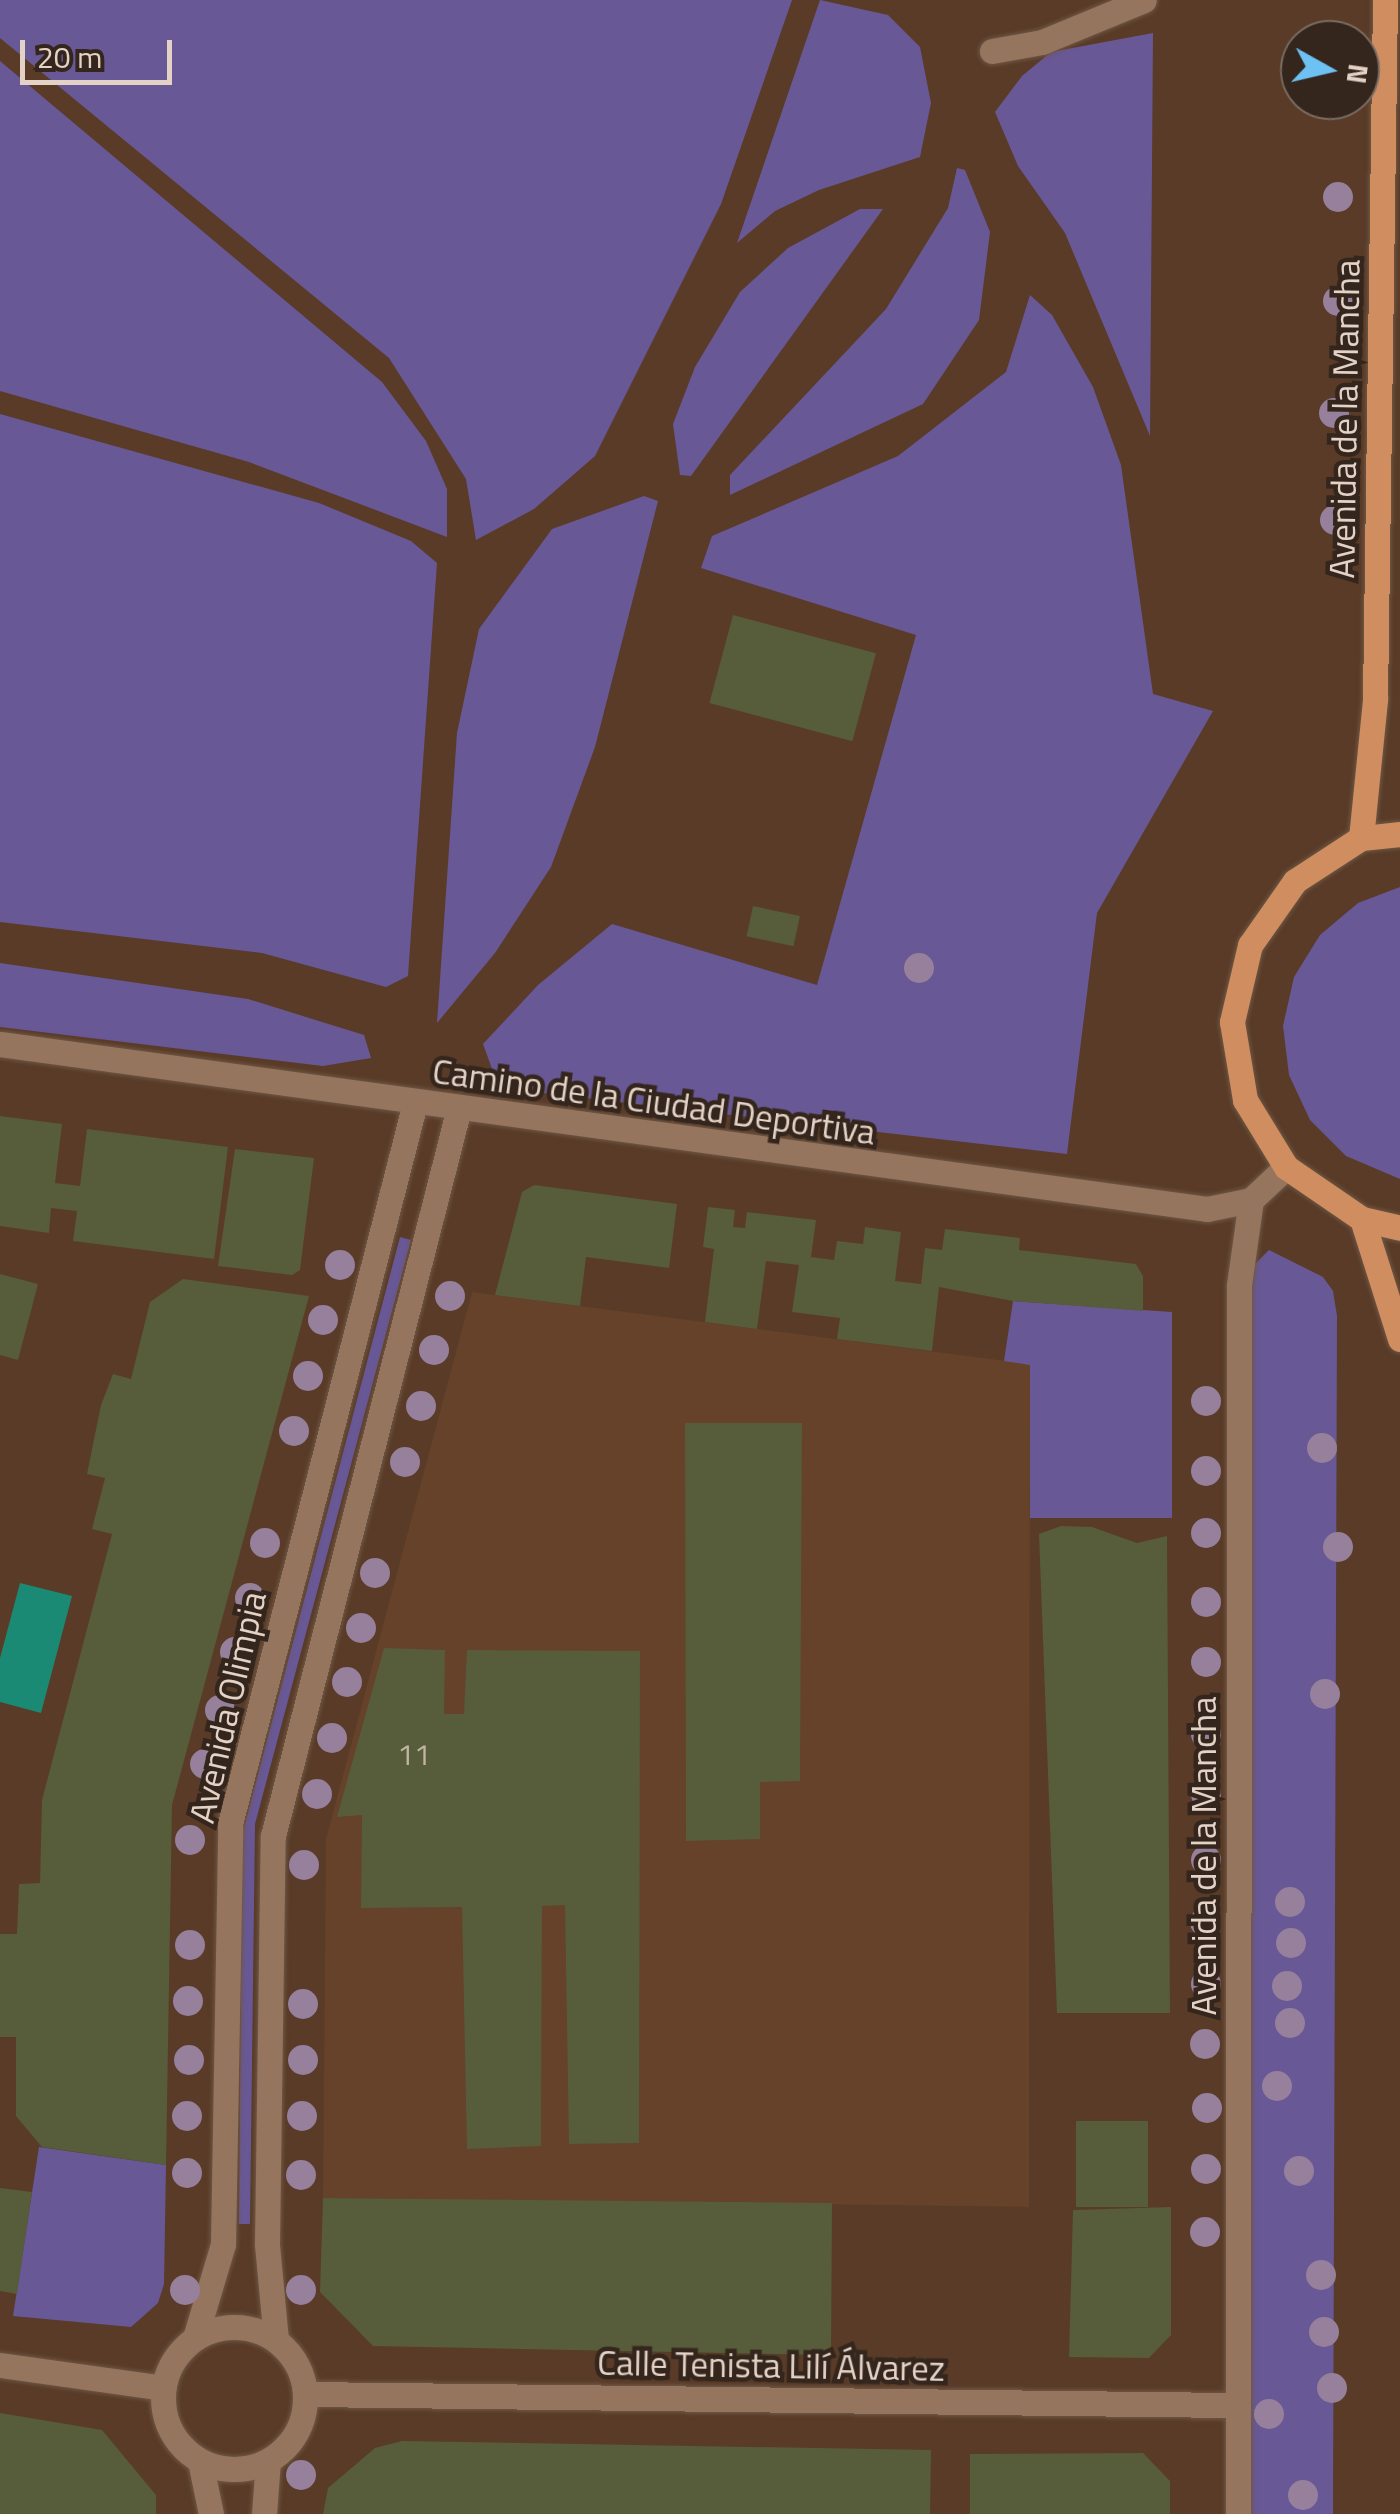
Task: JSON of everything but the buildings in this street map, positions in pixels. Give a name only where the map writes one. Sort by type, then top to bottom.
[{"type":"main road","name":"Avenida de la Mancha","points":[[1361,838],[1375,699],[1385,0]]},
{"type":"main road","points":[[1400,834],[1361,838],[1296,880],[1250,946],[1232,1022],[1245,1100],[1286,1167],[1362,1219],[1400,1228]]},
{"type":"main road","points":[[1362,1219],[1400,1339]]},
{"type":"street","points":[[992,51],[1042,42],[1144,0]]},
{"type":"street","name":"Camino de la Ciudad Deportiva","points":[[0,1044],[1206,1209],[1250,1200]]},
{"type":"street","name":"Avenida Olimpia","points":[[195,2338],[224,2244],[230,1824],[414,1103]]},
{"type":"street","points":[[276,2340],[267,2260],[273,1836],[459,1108]]},
{"type":"street","points":[[1250,1200],[1286,1167]]},
{"type":"street","name":"Avenida de la Mancha","points":[[1238,2514],[1238,1285],[1250,1200]]},
{"type":"street","points":[[236,2326],[276,2340],[296,2364],[305,2394],[296,2433],[268,2461],[222,2469],[200,2461],[170,2432],[163,2388],[179,2353],[195,2338],[236,2326]]},
{"type":"street","points":[[0,2364],[163,2388]]},
{"type":"street","name":"Calle Tenista Lilí Álvarez","points":[[305,2394],[1236,2405]]},
{"type":"street","points":[[200,2461],[211,2514]]},
{"type":"street","points":[[264,2514],[268,2461]]},
{"type":"shaded area","points":[[0,0],[792,0],[721,204],[595,456],[534,509],[476,540],[466,479],[389,358],[0,38]]},
{"type":"shaded area","points":[[820,0],[888,15],[920,47],[931,103],[920,157],[819,190],[775,211],[737,243]]},
{"type":"shaded area","points":[[1153,33],[1150,436],[1065,233],[1018,166],[995,112],[1022,76],[1051,52]]},
{"type":"shaded area","points":[[0,61],[382,382],[426,441],[447,489],[447,537],[249,462],[0,391]]},
{"type":"shaded area","points":[[957,168],[965,170],[990,232],[979,320],[923,404],[730,495],[730,475],[886,309],[948,208]]},
{"type":"shaded area","points":[[860,209],[883,209],[691,476],[680,475],[673,424],[695,367],[740,292],[788,248]]},
{"type":"shaded area","points":[[1030,295],[1052,315],[1093,387],[1121,465],[1153,694],[1213,711],[1097,913],[1067,1154],[499,1088],[483,1044],[538,985],[612,924],[817,985],[916,635],[701,568],[712,536],[898,456],[1006,372]]},
{"type":"shaded area","points":[[0,414],[319,503],[411,541],[437,563],[408,976],[386,987],[262,953],[0,922]]},
{"type":"shaded area","points":[[644,496],[658,501],[595,747],[551,867],[495,953],[437,1023],[457,733],[479,629],[552,529]]},
{"type":"shaded area","points":[[1400,887],[1400,1179],[1346,1156],[1310,1120],[1289,1075],[1283,1026],[1294,977],[1320,935],[1358,903]]},
{"type":"shaded area","points":[[0,963],[248,999],[364,1035],[371,1058],[323,1066],[0,1027]]},
{"type":"shaded area","points":[[400,1237],[411,1240],[255,1824],[250,2224],[239,2224],[242,1835]]},
{"type":"shaded area","points":[[1269,1250],[1323,1277],[1333,1291],[1337,1316],[1333,2514],[1250,2514],[1250,1289],[1253,1266]]},
{"type":"shaded area","points":[[472,1292],[1030,1364],[1029,2207],[323,2198],[326,1839]]},
{"type":"shaded area","points":[[1013,1301],[1172,1312],[1172,1518],[1030,1518],[1030,1365],[1004,1361]]},
{"type":"shaded area","points":[[39,2147],[166,2165],[164,2284],[158,2303],[131,2327],[13,2316]]},
{"type":"water","points":[[20,1583],[72,1596],[41,1713],[0,1702],[0,1658]]}]
